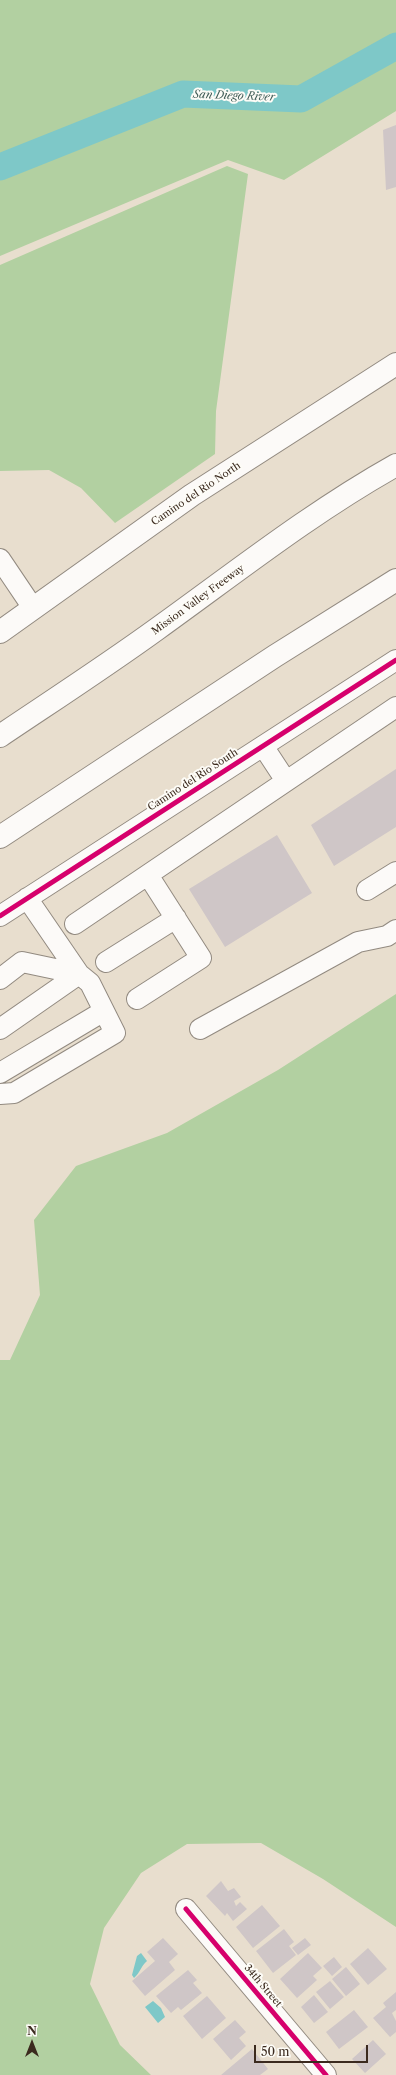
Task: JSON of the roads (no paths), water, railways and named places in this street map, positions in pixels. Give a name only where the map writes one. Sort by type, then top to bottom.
[{"type":"main road","name":"Camino del Rio North","points":[[0,632],[192,494],[396,364]]},
{"type":"main road","name":"Mission Valley Freeway","points":[[0,736],[148,636],[353,491],[396,465]]},
{"type":"main road","points":[[0,837],[275,656],[396,580]]},
{"type":"street","points":[[0,560],[33,608]]},
{"type":"street","name":"Camino del Rio South","points":[[0,916],[396,660]]},
{"type":"street","points":[[75,924],[396,707]]},
{"type":"street","points":[[263,746],[286,781]]},
{"type":"street","points":[[367,890],[396,872]]},
{"type":"street","points":[[137,999],[201,958],[148,874]]},
{"type":"street","points":[[0,1094],[14,1093],[116,1033],[90,983],[79,974],[27,898]]},
{"type":"street","points":[[106,962],[176,918]]},
{"type":"street","points":[[200,1029],[358,942],[387,936],[396,930]]},
{"type":"street","points":[[0,979],[22,962],[79,974]]},
{"type":"street","points":[[0,1029],[79,974]]},
{"type":"street","points":[[0,1073],[104,1011]]},
{"type":"street","name":"34th Street","points":[[186,1909],[326,2075]]},
{"type":"water","points":[[141,1953],[147,1961],[134,1978],[132,1975],[137,1956]]},
{"type":"water","points":[[153,2001],[161,2008],[165,2017],[158,2023],[145,2007]]},
{"type":"waterway","name":"San Diego River","points":[[0,167],[183,94],[301,99],[396,46]]}]
